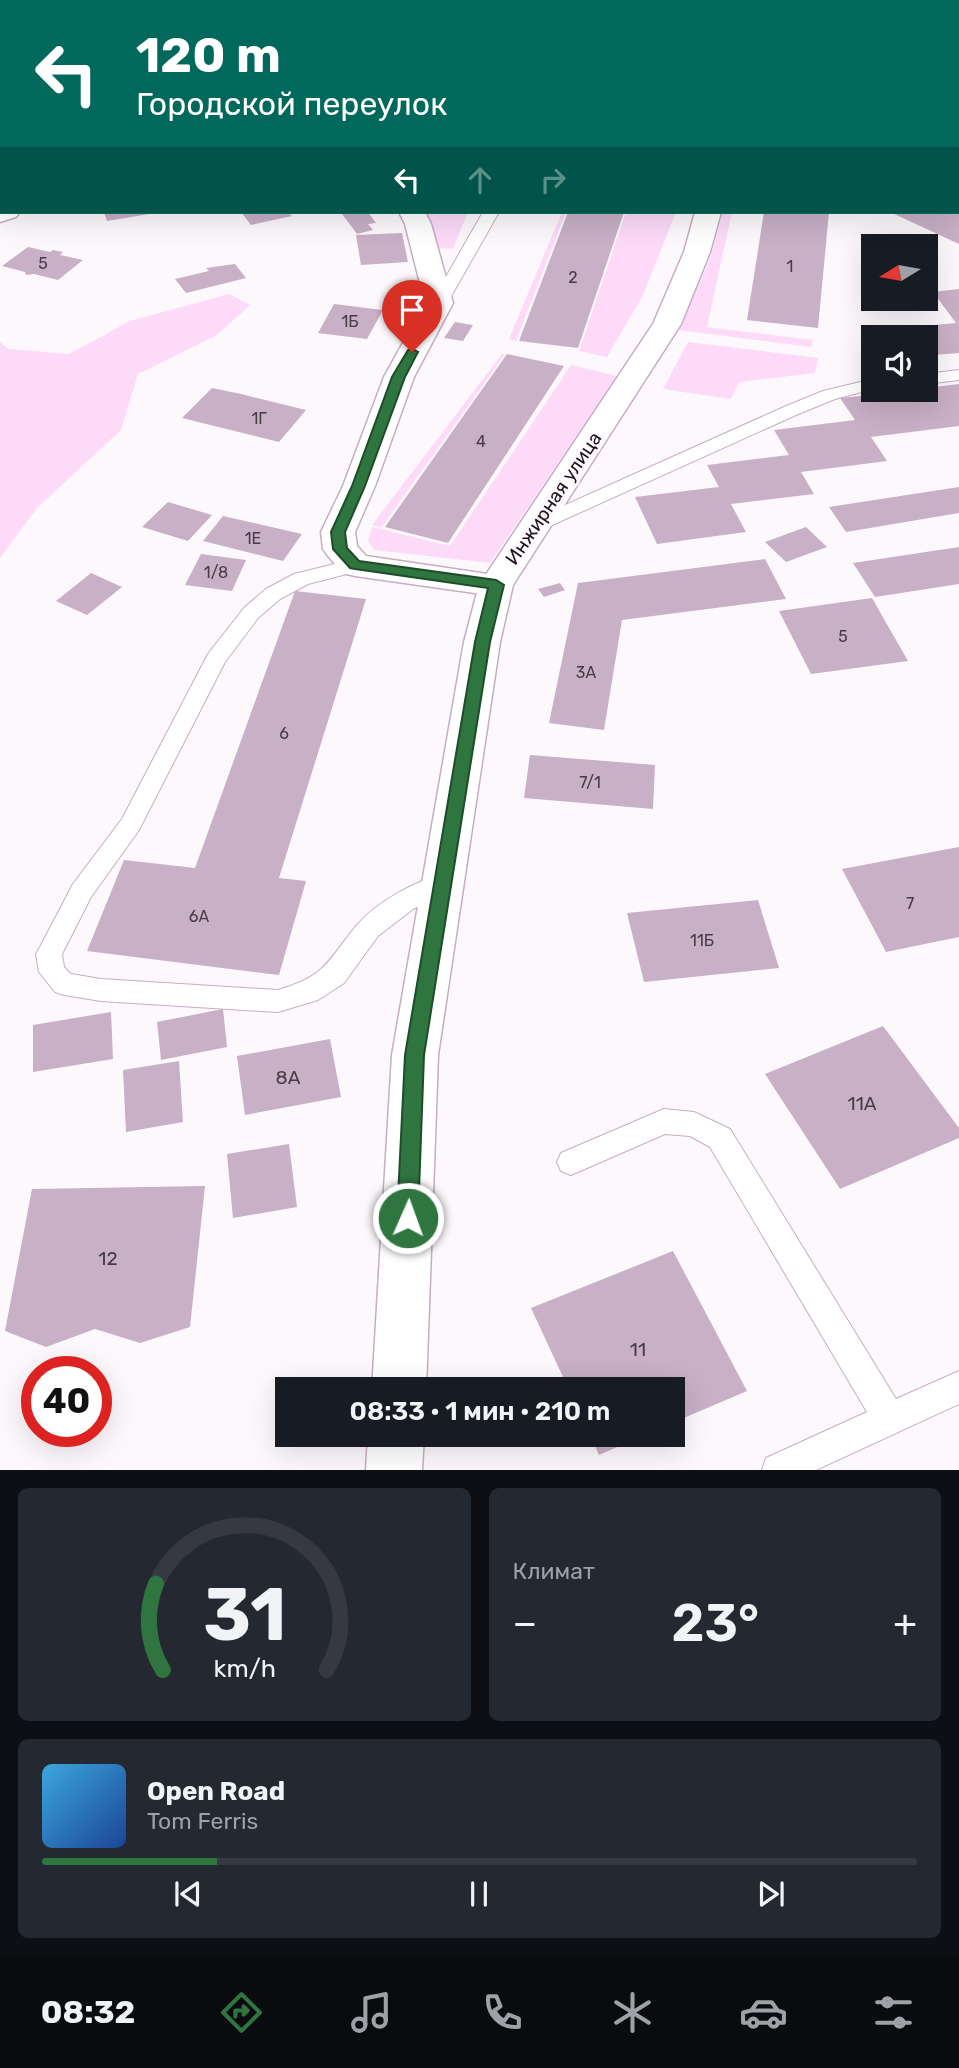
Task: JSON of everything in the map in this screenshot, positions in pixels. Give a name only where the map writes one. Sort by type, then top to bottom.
[{"type":"street","points":[[413,214],[418,223],[439,303],[399,377],[359,486],[338,532],[340,549],[355,565],[496,585]]},
{"type":"street","name":"Инжирная улица","points":[[400,1377],[415,1055],[482,642],[496,585],[667,324],[697,253],[707,214]]},
{"type":"street","points":[[394,1469],[395,1447]]},
{"type":"lane","points":[[439,303],[490,214]]},
{"type":"lane","points":[[938,378],[959,375]]},
{"type":"lane","points":[[532,527],[790,411],[829,395],[861,387]]},
{"type":"lane","points":[[355,565],[301,579],[273,594],[251,612],[216,659],[131,824],[82,891],[49,954],[52,972],[64,984],[101,990],[278,1002],[309,992],[335,975],[369,929],[404,902],[441,884]]},
{"type":"lane","points":[[571,1162],[664,1121],[694,1124],[720,1138],[889,1419]]},
{"type":"lane","points":[[778,1469],[959,1387]]},
{"type":"shaded area","points":[[427,214],[467,214],[453,249],[438,248]]},
{"type":"shaded area","points":[[561,214],[565,214],[516,341],[509,339]]},
{"type":"shaded area","points":[[625,214],[675,214],[643,295],[607,357],[579,351]]},
{"type":"shaded area","points":[[722,214],[732,214],[707,327],[813,340],[811,347],[679,330],[711,256]]},
{"type":"shaded area","points":[[229,294],[250,305],[217,335],[138,374],[121,430],[37,508],[0,558],[0,342],[8,349],[69,354],[130,321]]},
{"type":"shaded area","points":[[688,342],[818,358],[815,373],[739,382],[731,399],[663,389]]},
{"type":"shaded area","points":[[502,354],[505,354],[381,528],[372,525]]},
{"type":"shaded area","points":[[571,365],[617,376],[490,563],[374,550],[368,541],[372,527],[450,546]]},
{"type":"building","points":[[105,214],[149,214],[107,221]]},
{"type":"building","points":[[243,214],[292,216],[251,225]]},
{"type":"building","points":[[342,214],[369,214],[376,223],[368,224],[373,230],[357,234]]},
{"type":"building","points":[[567,214],[623,214],[578,348],[519,341]]},
{"type":"building","points":[[764,214],[829,214],[818,328],[747,320]]},
{"type":"building","points":[[894,214],[959,214],[959,244]]},
{"type":"building","points":[[402,233],[408,262],[361,265],[356,235]]},
{"type":"building","points":[[28,247],[63,252],[60,255],[83,260],[58,280],[34,274],[26,275],[25,272],[2,266]]},
{"type":"building","points":[[235,264],[246,278],[186,293],[175,279],[209,271],[206,268]]},
{"type":"building","points":[[959,289],[959,353],[938,355],[938,325],[935,325],[956,323],[938,299],[938,291]]},
{"type":"building","points":[[334,304],[383,310],[367,339],[318,333]]},
{"type":"building","points":[[455,322],[473,325],[463,341],[444,338]]},
{"type":"building","points":[[507,354],[564,366],[448,543],[385,527]]},
{"type":"building","points":[[959,384],[959,426],[871,437],[887,461],[801,472],[814,494],[731,504],[746,532],[657,544],[635,497],[719,487],[707,465],[789,455],[774,430],[855,420],[840,398],[861,396],[861,402],[938,402],[938,387]]},
{"type":"building","points":[[212,388],[306,410],[279,442],[182,418]]},
{"type":"building","points":[[959,487],[959,513],[846,532],[829,507]]},
{"type":"building","points":[[168,502],[212,515],[188,541],[142,527]]},
{"type":"building","points":[[223,516],[302,534],[283,561],[203,541]]},
{"type":"building","points":[[806,527],[827,547],[786,562],[765,542]]},
{"type":"building","points":[[959,547],[959,584],[875,597],[853,563]]},
{"type":"building","points":[[201,554],[246,560],[232,591],[185,585]]},
{"type":"building","points":[[765,559],[786,599],[622,620],[604,730],[549,723],[578,583]]},
{"type":"building","points":[[91,573],[122,587],[87,615],[56,601]]},
{"type":"building","points":[[560,583],[565,590],[544,597],[538,589]]},
{"type":"building","points":[[295,591],[366,599],[279,878],[306,881],[279,975],[87,951],[124,860],[195,868]]},
{"type":"building","points":[[872,598],[908,661],[811,674],[779,611]]},
{"type":"building","points":[[530,755],[655,765],[653,809],[524,798]]},
{"type":"building","points":[[959,847],[959,937],[886,952],[842,869]]},
{"type":"building","points":[[758,900],[779,968],[644,982],[627,913]]},
{"type":"building","points":[[223,1009],[227,1047],[161,1060],[157,1022]]},
{"type":"building","points":[[111,1012],[113,1059],[33,1072],[33,1025]]},
{"type":"building","points":[[883,1026],[959,1128],[959,1138],[840,1189],[765,1074]]},
{"type":"building","points":[[330,1039],[341,1097],[245,1115],[237,1056]]},
{"type":"building","points":[[179,1061],[183,1122],[126,1132],[123,1070]]},
{"type":"building","points":[[289,1144],[297,1207],[233,1218],[227,1154]]},
{"type":"building","points":[[205,1186],[190,1327],[140,1343],[95,1329],[46,1347],[5,1331],[32,1189]]},
{"type":"building","points":[[673,1251],[747,1391],[685,1417],[685,1377],[563,1377],[531,1308]]},
{"type":"building","points":[[595,1447],[617,1447],[599,1455]]},
{"type":"route","points":[[408,1218],[415,1055],[482,642],[496,585],[355,565],[340,549],[338,532],[359,486],[399,377],[412,352]]}]
